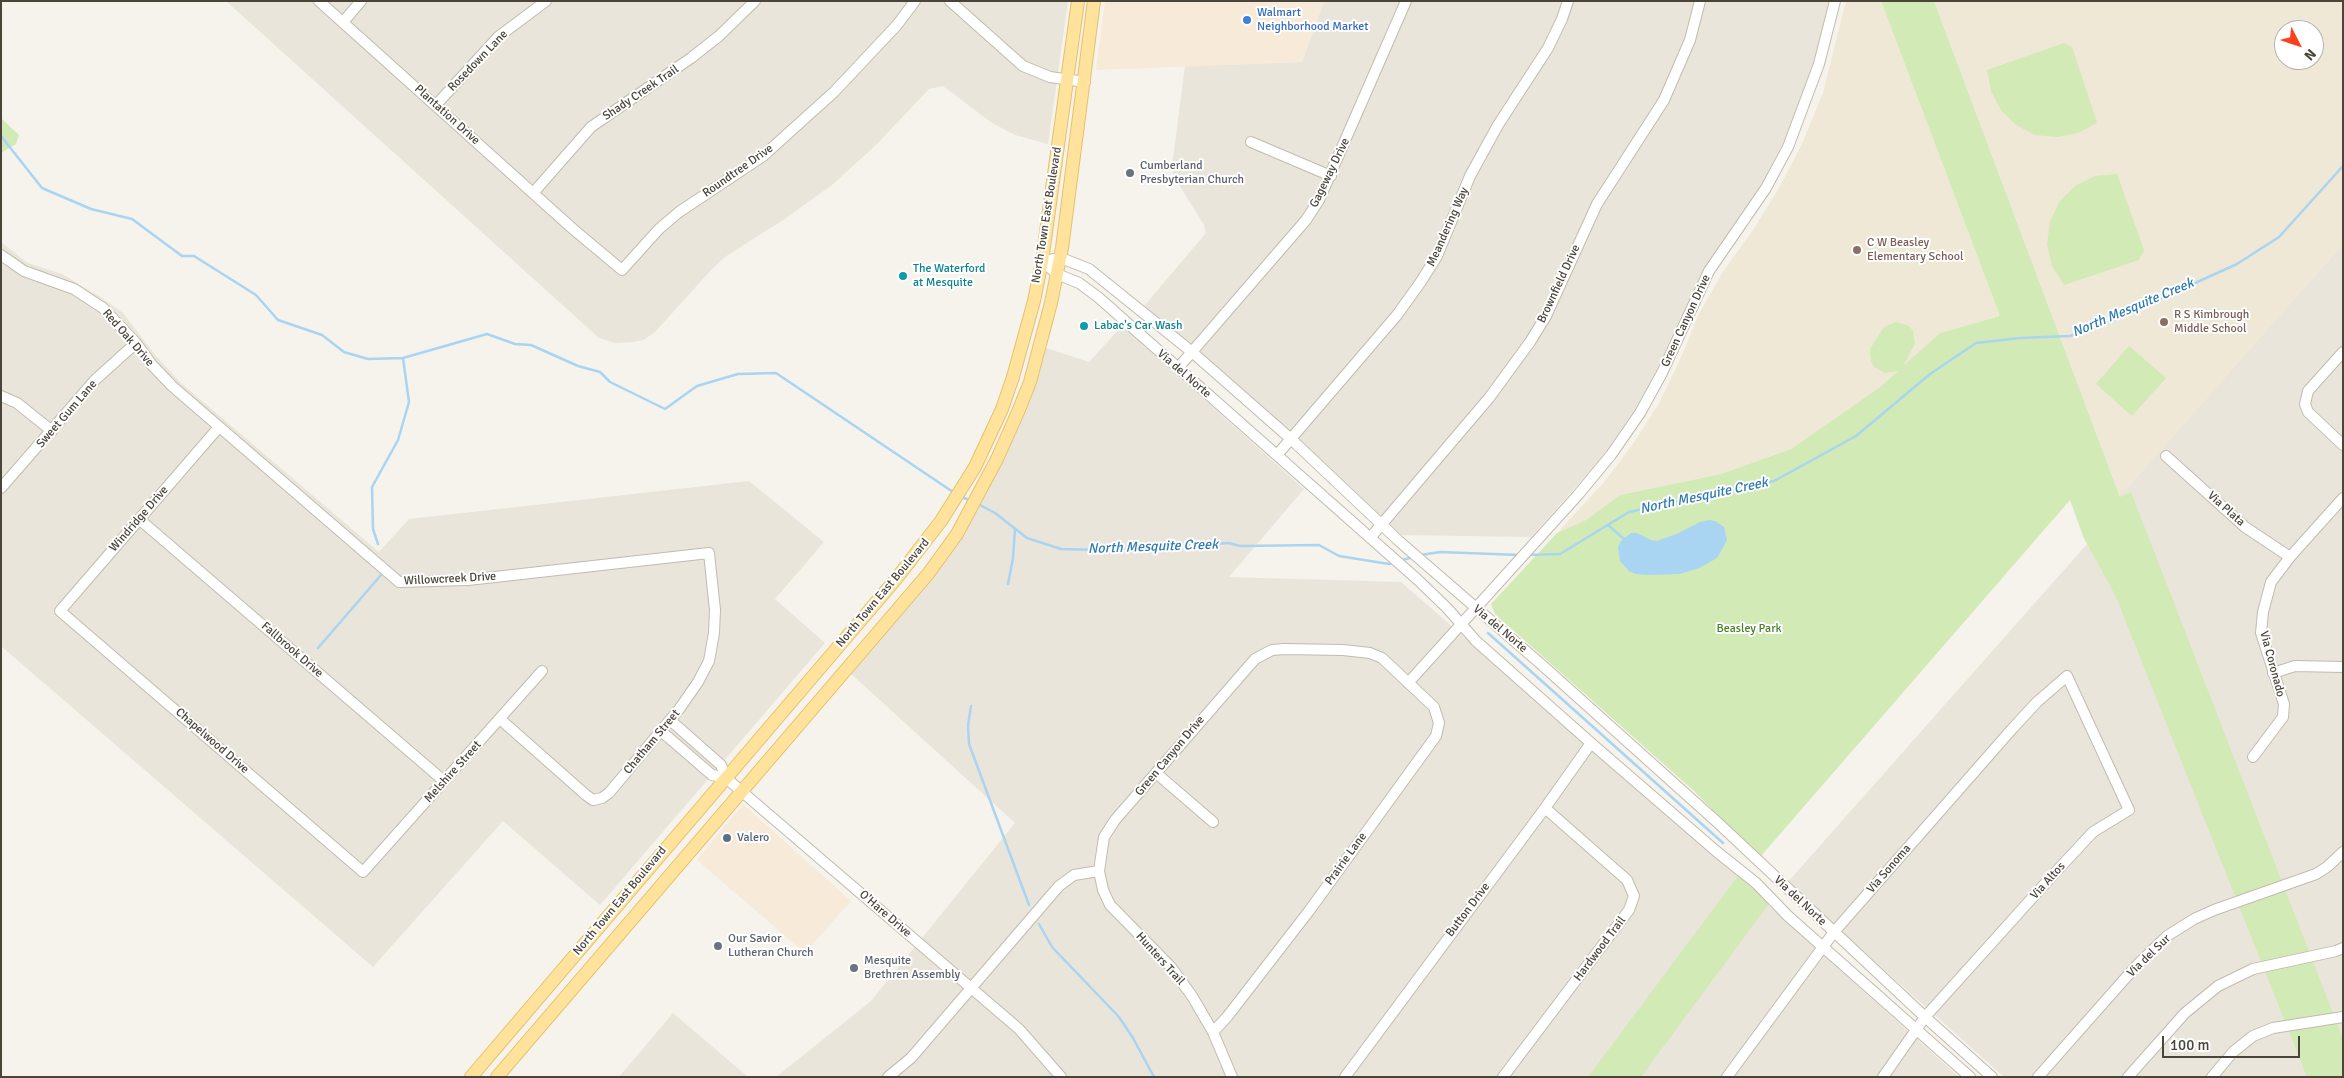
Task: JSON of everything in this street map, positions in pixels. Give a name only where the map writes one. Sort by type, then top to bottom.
[{"type":"main road","name":"North Town East Boulevard","points":[[471,1077],[896,579],[941,521],[975,466],[1002,409],[1024,338],[1042,261],[1078,1]]},
{"type":"main road","name":"North Town East Boulevard","points":[[497,1077],[928,574],[957,534],[989,474],[1030,382],[1061,258],[1094,1]]},
{"type":"main road","points":[[1002,409],[1018,412]]},
{"type":"main road","points":[[611,912],[627,925]]},
{"type":"street","name":"Plantation Drive","points":[[319,1],[574,229]]},
{"type":"street","points":[[343,22],[362,1]]},
{"type":"street","name":"Rosedown Lane","points":[[436,105],[498,37],[546,1]]},
{"type":"street","name":"Shady Creek Trail","points":[[534,192],[591,127],[691,58],[719,36],[755,1]]},
{"type":"street","name":"Roundtree Drive","points":[[574,229],[622,270],[659,230],[679,212],[763,156],[834,92],[897,25],[915,1]]},
{"type":"street","points":[[950,1],[1024,66],[1050,77],[1084,82]]},
{"type":"street","name":"Gageway Drive","points":[[1178,368],[1306,220],[1319,200],[1406,1]]},
{"type":"street","name":"Meandering Way","points":[[1277,455],[1397,314],[1420,283],[1437,256],[1470,176],[1498,124],[1548,48],[1562,19],[1568,1]]},
{"type":"street","name":"Brownfield Drive","points":[[1370,538],[1489,398],[1530,342],[1546,316],[1597,204],[1664,100],[1690,40],[1700,1]]},
{"type":"street","name":"Green Canyon Drive","points":[[1475,609],[1506,577],[1597,472],[1632,427],[1662,373],[1709,271],[1770,180],[1788,146],[1807,100],[1835,1]]},
{"type":"street","points":[[1252,142],[1331,176]]},
{"type":"street","name":"Red Oak Drive","points":[[1,255],[24,271],[74,289],[103,308],[136,343],[152,365],[172,386]]},
{"type":"street","points":[[1042,261],[1061,258]]},
{"type":"street","name":"Via del Norte","points":[[1061,258],[1089,269],[1192,352],[1291,439],[1381,525],[1660,770],[1992,1077]]},
{"type":"street","name":"Via del Norte","points":[[1042,261],[1057,274],[1079,283],[1098,297],[1418,580],[1476,640],[1591,743],[1756,883],[1823,946],[1970,1077]]},
{"type":"street","name":"Sweet Gum Lane","points":[[1,488],[95,380],[136,343]]},
{"type":"street","points":[[2343,352],[2308,391],[2305,404],[2308,412],[2343,445]]},
{"type":"street","name":"Willowcreek Drive","points":[[172,386],[399,582],[468,580],[709,553]]},
{"type":"street","points":[[1,396],[17,402],[52,431]]},
{"type":"street","name":"Windridge Drive","points":[[60,611],[219,427]]},
{"type":"street","name":"Via Plata","points":[[2166,456],[2245,527],[2290,557]]},
{"type":"street","name":"Via Coronado","points":[[2253,757],[2284,717],[2284,704],[2261,633],[2263,612],[2271,582],[2290,557],[2343,498]]},
{"type":"street","name":"Fallbrook Drive","points":[[139,519],[444,781]]},
{"type":"street","name":"Chatham Street","points":[[500,719],[593,800],[602,798],[670,720],[698,682],[709,661],[714,633],[715,610],[709,553]]},
{"type":"street","points":[[1408,683],[1475,609]]},
{"type":"street","name":"Chapelwood Drive","points":[[60,611],[363,872]]},
{"type":"street","name":"Green Canyon Drive","points":[[1099,871],[1104,836],[1246,667],[1255,659],[1272,650],[1343,650],[1370,653],[1382,658],[1408,683]]},
{"type":"street","points":[[2273,673],[2295,666],[2343,667]]},
{"type":"street","name":"Melshire Street","points":[[363,872],[542,671]]},
{"type":"street","name":"Via Sonoma","points":[[1727,1077],[1834,932],[2012,729],[2037,702],[2067,676]]},
{"type":"street","name":"Via Altos","points":[[1883,1077],[1925,1017],[2093,832],[2129,810],[2067,676]]},
{"type":"street","name":"Prairie Lane","points":[[1213,1032],[1228,1017],[1309,911],[1436,736],[1439,723],[1437,713],[1408,683]]},
{"type":"street","points":[[670,720],[720,765],[726,778]]},
{"type":"street","points":[[661,731],[712,775],[726,778]]},
{"type":"street","name":"Button Drive","points":[[1344,1077],[1545,808],[1591,743]]},
{"type":"street","points":[[1156,773],[1213,822]]},
{"type":"street","name":"O'Hare Drive","points":[[726,778],[1019,1029],[1061,1077]]},
{"type":"street","name":"Hardwood Trail","points":[[1503,1077],[1629,910],[1634,896],[1627,880],[1545,808]]},
{"type":"street","name":"Via del Sur","points":[[2038,1077],[2137,966],[2167,936],[2194,919],[2214,910],[2316,874],[2327,867],[2343,852]]},
{"type":"street","points":[[888,1077],[911,1058],[1059,886],[1074,875],[1099,871]]},
{"type":"street","name":"Hunters Trail","points":[[1099,871],[1103,890],[1110,905],[1171,967],[1192,996],[1213,1032],[1232,1077]]},
{"type":"street","points":[[2128,1077],[2185,1014],[2218,986],[2259,967],[2343,948]]},
{"type":"street","points":[[2212,1077],[2233,1052],[2254,1036],[2273,1028],[2343,1017]]},
{"type":"shaded area","points":[[226,1],[1068,1],[1048,144],[1015,135],[992,123],[943,86],[929,89],[877,144],[832,185],[783,220],[725,257],[654,333],[643,340],[615,343],[599,338]]},
{"type":"shaded area","points":[[1105,1],[1324,1],[1302,62],[1096,70]]},
{"type":"shaded area","points":[[1324,1],[1829,1],[1813,68],[1784,141],[1759,189],[1705,268],[1664,356],[1636,408],[1599,461],[1531,537],[1402,535],[1144,306],[1206,233],[1204,225],[1174,177],[1172,166],[1185,66],[1302,62]]},
{"type":"shaded area","name":"C W Beasley Elementary School","points":[[1846,1],[1881,1],[2000,316],[1940,333],[1880,387],[1791,449],[1721,474],[1620,495],[1586,520],[1557,533],[1605,481],[1633,444],[1658,405],[1699,314],[1724,270],[1753,230],[1779,188],[1802,144],[1823,93]]},
{"type":"shaded area","name":"R S Kimbrough Middle School","points":[[1934,1],[2343,1],[2343,244],[2120,497]]},
{"type":"shaded area","points":[[1,242],[28,263],[62,274],[123,313],[156,356],[181,383],[379,552],[409,519],[749,481],[824,542],[775,599],[825,643],[600,905],[503,821],[373,967],[1,646]]},
{"type":"shaded area","points":[[2343,244],[2343,1077],[2004,1077],[1787,883],[2087,544],[2083,536]]},
{"type":"shaded area","points":[[1122,326],[1304,489],[1229,577],[1401,582],[1767,900],[1768,905],[1959,1077],[776,1077],[871,1001],[1015,823],[849,672],[913,598],[1029,398],[1039,375],[1046,348],[1089,362]]},
{"type":"shaded area","points":[[743,804],[851,901],[805,953],[697,860]]},
{"type":"shaded area","points":[[673,1013],[748,1077],[619,1077]]},
{"type":"green space","name":"Beasley Park","points":[[1881,1],[1934,1],[2120,497],[2131,492],[2343,1039],[2343,1077],[2307,1077],[2116,597],[2083,536],[2070,500],[1761,856],[1742,840],[1694,791],[1495,614],[1491,604],[1557,533],[1586,520],[1620,495],[1721,474],[1791,449],[1880,387],[1898,371],[1885,373],[1874,367],[1871,361],[1870,349],[1884,327],[1896,322],[1909,326],[1913,331],[1915,344],[1903,366],[1940,333],[2000,316]]},
{"type":"green space","points":[[2064,43],[2072,47],[2097,123],[2078,133],[2057,137],[2035,135],[2016,125],[2001,110],[1991,91],[1987,70]]},
{"type":"green space","points":[[1,118],[19,135],[16,144],[1,153]]},
{"type":"green space","points":[[2117,174],[2144,250],[2139,260],[2064,285],[2052,266],[2047,244],[2050,222],[2059,202],[2075,186],[2095,176]]},
{"type":"green space","points":[[2129,346],[2166,378],[2132,416],[2096,384]]},
{"type":"green space","points":[[1738,876],[1767,900],[1768,905],[1641,1077],[1588,1077]]},
{"type":"water","points":[[1710,520],[1724,527],[1727,540],[1717,558],[1699,568],[1680,574],[1636,574],[1629,571],[1620,561],[1618,547],[1621,541],[1631,533],[1637,533],[1657,541],[1679,533],[1700,522]]},
{"type":"waterway","name":"North Mesquite Creek","points":[[1,136],[42,188],[91,209],[132,219],[182,256],[194,256],[256,295],[278,320],[322,335],[344,352],[368,359],[403,358],[487,334],[515,344],[531,345],[578,366],[600,372],[610,382],[665,409],[697,386],[738,374],[776,373],[953,492]]},
{"type":"waterway","name":"North Mesquite Creek","points":[[1528,555],[1560,554],[1629,512],[1774,481],[1856,436],[1930,374],[1976,343],[2020,338],[2070,336],[2107,323],[2237,264],[2279,237],[2343,166]]},
{"type":"waterway","points":[[378,544],[373,529],[372,487],[398,440],[409,402],[403,358]]},
{"type":"waterway","name":"North Mesquite Creek","points":[[960,496],[971,501]]},
{"type":"waterway","name":"North Mesquite Creek","points":[[978,504],[995,513],[1027,538],[1061,549],[1098,550],[1229,543],[1240,546],[1319,545],[1339,556],[1389,564],[1394,562]]},
{"type":"waterway","points":[[1608,525],[1624,539]]},
{"type":"waterway","points":[[1008,584],[1013,558],[1015,529]]},
{"type":"waterway","name":"North Mesquite Creek","points":[[1421,555],[1440,552],[1520,555]]},
{"type":"waterway","name":"North Mesquite Creek","points":[[1399,561],[1413,557]]},
{"type":"waterway","points":[[318,648],[381,575]]},
{"type":"waterway","points":[[1488,633],[1723,843]]},
{"type":"waterway","points":[[971,706],[968,726],[969,744],[1029,905]]},
{"type":"waterway","points":[[1039,924],[1052,947],[1119,1017],[1133,1038],[1154,1077]]},
{"type":"place","name":"Walmart Neighborhood Market","points":[[1247,20]]},
{"type":"place","name":"Cumberland Presbyterian Church","points":[[1130,173]]},
{"type":"place","name":"C W Beasley Elementary School","points":[[1857,250]]},
{"type":"place","name":"The Waterford at Mesquite","points":[[903,276]]},
{"type":"place","name":"R S Kimbrough Middle School","points":[[2164,322]]},
{"type":"place","name":"Labac's Car Wash","points":[[1084,326]]},
{"type":"place","name":"Valero","points":[[727,838]]},
{"type":"place","name":"Our Savior Lutheran Church","points":[[718,946]]},
{"type":"place","name":"Mesquite Brethren Assembly","points":[[854,968]]}]
